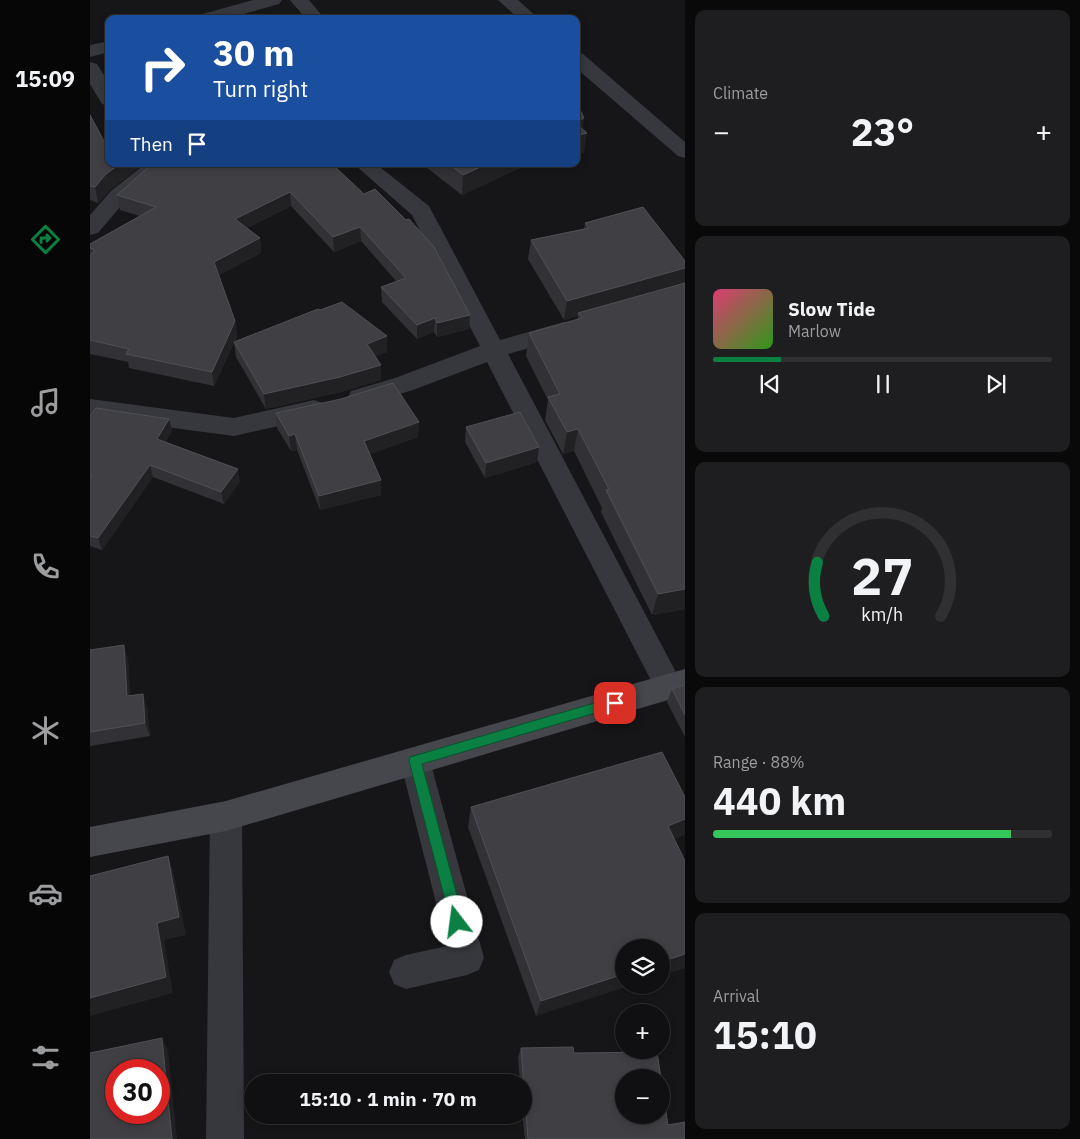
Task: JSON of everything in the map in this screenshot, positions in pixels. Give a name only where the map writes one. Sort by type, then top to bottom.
[{"type":"main road","points":[[90,842],[226,816],[677,684]]},
{"type":"street","points":[[219,15],[273,0]]},
{"type":"street","points":[[299,0],[312,15]]},
{"type":"street","points":[[507,0],[525,15]]},
{"type":"street","points":[[90,51],[105,47]]},
{"type":"street","points":[[580,61],[685,152]]},
{"type":"street","points":[[90,68],[105,93]]},
{"type":"street","points":[[90,228],[118,196],[150,167]]},
{"type":"street","points":[[368,167],[421,211],[494,350],[677,684]]},
{"type":"street","points":[[90,408],[234,427],[336,404],[404,384],[494,350],[580,325]]},
{"type":"street","points":[[406,972],[467,958],[415,761]]},
{"type":"street","points":[[225,1139],[226,816]]},
{"type":"building","points":[[580,110],[584,118],[580,120]]},
{"type":"building","points":[[90,115],[105,143],[105,167],[116,167],[106,174],[95,187],[90,186]]},
{"type":"building","points":[[580,127],[587,133],[580,135]]},
{"type":"building","points":[[149,167],[335,167],[364,194],[375,189],[406,220],[409,219],[434,247],[470,315],[437,323],[435,318],[417,325],[381,287],[406,278],[360,227],[333,237],[290,192],[235,219],[260,238],[214,262],[235,321],[212,372],[126,354],[129,349],[90,340],[90,256],[95,250],[90,248],[90,244],[156,207],[117,195]]},
{"type":"building","points":[[453,167],[480,167],[463,175]]},
{"type":"building","points":[[643,207],[685,261],[685,268],[567,301],[531,240],[589,228],[585,223]]},
{"type":"building","points":[[685,283],[685,589],[658,594],[606,490],[609,489],[578,429],[567,432],[548,397],[560,394],[529,333],[582,318],[578,313]]},
{"type":"building","points":[[342,302],[387,336],[367,344],[381,365],[340,377],[264,394],[234,342],[318,309],[320,310]]},
{"type":"building","points":[[393,383],[419,422],[364,441],[381,480],[319,496],[295,434],[289,436],[276,413],[341,399]]},
{"type":"building","points":[[96,408],[169,419],[157,439],[238,469],[221,492],[150,465],[98,538],[90,536],[90,479],[92,476],[90,476],[90,416]]},
{"type":"building","points":[[520,412],[539,447],[486,463],[466,427]]},
{"type":"building","points":[[124,645],[127,696],[143,694],[145,723],[90,732],[90,650]]},
{"type":"building","points":[[685,685],[685,715],[672,689]]},
{"type":"building","points":[[662,752],[685,797],[685,819],[668,826],[685,861],[685,954],[670,959],[670,939],[615,939],[615,977],[541,1001],[471,807]]},
{"type":"building","points":[[168,856],[179,917],[157,923],[166,977],[90,998],[90,876]]},
{"type":"building","points":[[162,1038],[164,1059],[105,1059],[105,1124],[170,1124],[170,1119],[172,1139],[90,1139],[90,1053]]},
{"type":"building","points":[[573,1047],[574,1053],[615,1053],[615,1059],[658,1059],[660,1069],[615,1069],[615,1124],[668,1125],[685,1122],[685,1139],[528,1139],[527,1124],[532,1124],[532,1074],[523,1074],[521,1048]]},
{"type":"route","points":[[457,922],[415,761],[615,703]]}]
